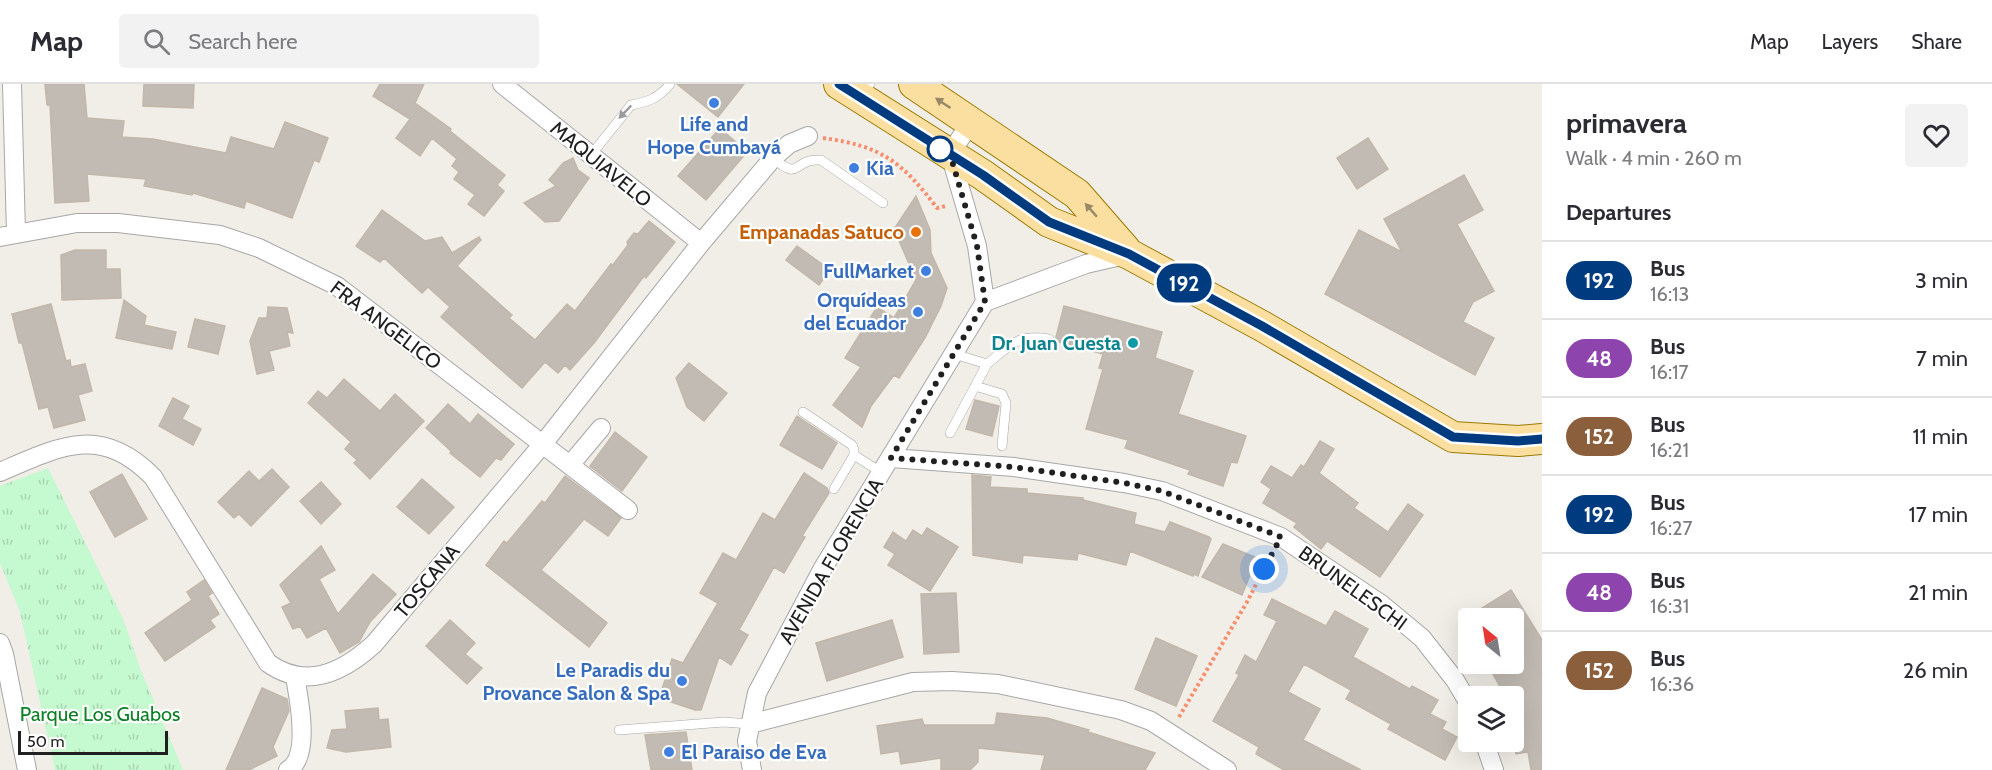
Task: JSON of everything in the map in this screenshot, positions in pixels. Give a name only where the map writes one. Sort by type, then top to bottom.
[{"type":"main road","points":[[839,84],[950,154],[1049,222],[1129,254],[1262,326],[1453,437],[1518,441],[1542,439]]},
{"type":"main road","points":[[914,84],[1077,194],[1129,254]]},
{"type":"street","points":[[8,235],[12,84]]},
{"type":"street","name":"MAQUIAVELO","points":[[502,84],[701,243]]},
{"type":"street","points":[[972,122],[950,154],[977,246],[985,302],[1086,264],[1129,254]]},
{"type":"street","name":"TOSCANA","points":[[295,677],[318,676],[338,669],[357,660],[374,644],[542,444],[701,243],[774,158],[789,144],[808,136]]},
{"type":"street","name":"FRA ANGELICO","points":[[8,235],[77,224],[118,224],[220,235],[259,248],[337,286],[628,510]]},
{"type":"street","name":"AVENIDA FLORENCIA","points":[[752,770],[747,741],[757,693],[823,568],[985,302]]},
{"type":"street","points":[[570,465],[601,428]]},
{"type":"street","points":[[0,472],[46,452],[86,442],[117,449],[138,462],[153,477],[268,663],[282,673],[295,677],[301,708],[301,746],[298,760],[288,770]]},
{"type":"street","name":"BRUNELESCHI","points":[[887,465],[1014,467],[1124,483],[1162,491],[1281,537],[1381,604],[1422,638],[1459,686]]},
{"type":"street","points":[[0,643],[27,770]]},
{"type":"street","points":[[750,724],[913,682],[952,681],[998,684],[1121,710],[1151,721],[1227,770]]},
{"type":"street","points":[[1488,752],[1494,770]]},
{"type":"lane","points":[[591,155],[631,105],[648,102],[662,94],[670,84]]},
{"type":"lane","points":[[774,158],[787,170],[793,170],[812,159],[821,160],[883,203]]},
{"type":"lane","points":[[950,434],[987,364],[1018,339],[1026,336],[1049,339]]},
{"type":"lane","points":[[954,354],[987,364]]},
{"type":"lane","points":[[975,386],[1002,394],[1005,398],[1002,446]]},
{"type":"lane","points":[[803,412],[852,445],[854,455],[834,489]]},
{"type":"lane","points":[[854,455],[887,465]]},
{"type":"lane","points":[[619,730],[724,723],[750,724]]},
{"type":"path","points":[[808,136],[848,142],[874,150],[894,160],[919,184],[937,208],[964,202]]},
{"type":"path","points":[[1170,733],[1281,537]]},
{"type":"green space","name":"Parque Los Guabos","points":[[48,468],[124,621],[140,668],[183,770],[55,770],[20,612],[0,563],[0,486]]},
{"type":"building","points":[[45,84],[84,84],[87,118],[124,121],[122,137],[153,139],[226,153],[231,137],[274,149],[285,122],[328,138],[319,162],[314,160],[292,218],[246,201],[244,208],[193,193],[192,195],[144,186],[146,179],[87,174],[89,201],[55,203],[50,105],[47,105]]},
{"type":"building","points":[[144,84],[194,84],[193,108],[143,106]]},
{"type":"building","points":[[380,84],[424,84],[415,103],[451,129],[450,131],[505,175],[497,185],[504,191],[484,216],[468,204],[475,195],[454,179],[459,172],[452,166],[457,159],[432,138],[420,156],[396,138],[410,119],[373,96]]},
{"type":"building","name":"Life and Hope Cumbayá","points":[[677,84],[744,84],[718,117]]},
{"type":"building","points":[[720,128],[747,152],[706,200],[678,176]]},
{"type":"building","points":[[1368,138],[1388,169],[1357,189],[1337,158]]},
{"type":"building","points":[[573,158],[578,170],[589,178],[559,221],[545,222],[524,203],[556,186],[549,180],[563,163]]},
{"type":"building","points":[[1464,175],[1483,210],[1457,224],[1494,291],[1473,302],[1463,322],[1494,338],[1475,375],[1325,294],[1359,230],[1402,252],[1384,219]]},
{"type":"building","points":[[916,196],[930,230],[931,253],[947,288],[925,338],[899,378],[894,375],[871,406],[862,427],[833,405],[861,367],[845,358],[877,307],[894,318],[916,280],[894,229]]},
{"type":"building","points":[[382,210],[425,241],[442,237],[452,253],[479,237],[481,240],[457,266],[512,315],[509,318],[535,340],[567,304],[575,311],[628,245],[627,242],[634,233],[638,234],[649,221],[675,242],[646,278],[644,276],[594,343],[570,370],[565,365],[558,373],[545,362],[522,388],[441,317],[450,307],[428,287],[422,293],[384,258],[380,262],[356,246]]},
{"type":"building","points":[[797,246],[830,270],[819,285],[786,260]]},
{"type":"building","points":[[75,250],[106,250],[106,269],[120,269],[121,298],[62,300],[61,255]]},
{"type":"building","points":[[124,300],[146,316],[144,325],[176,332],[172,349],[116,338]]},
{"type":"building","points":[[51,304],[66,361],[70,360],[71,367],[85,364],[92,391],[78,395],[85,420],[54,428],[48,407],[39,409],[12,314]]},
{"type":"building","points":[[1064,306],[1162,332],[1155,358],[1193,371],[1178,414],[1246,436],[1237,463],[1231,462],[1223,486],[1188,474],[1190,470],[1125,448],[1128,440],[1086,429],[1103,369],[1099,368],[1103,354],[1055,341]]},
{"type":"building","points":[[268,307],[287,308],[293,333],[287,332],[290,346],[269,351],[274,370],[257,374],[250,341],[259,318],[267,318]]},
{"type":"building","points":[[195,319],[225,326],[218,354],[188,347]]},
{"type":"building","points":[[689,363],[727,393],[704,421],[687,407],[676,378]]},
{"type":"building","points":[[344,379],[380,411],[395,394],[424,421],[370,479],[354,463],[357,460],[345,449],[351,442],[308,403],[318,391],[327,398]]},
{"type":"building","points":[[173,398],[189,406],[182,419],[201,429],[193,445],[159,426]]},
{"type":"building","points":[[975,400],[999,406],[992,436],[966,429]]},
{"type":"building","points":[[448,404],[470,424],[478,414],[514,444],[501,460],[496,458],[480,477],[450,453],[451,451],[426,428]]},
{"type":"building","points":[[797,416],[837,443],[822,469],[780,445]]},
{"type":"building","points":[[615,432],[647,457],[622,491],[590,466]]},
{"type":"building","points":[[1320,441],[1334,449],[1319,473],[1358,503],[1354,508],[1388,532],[1408,504],[1423,515],[1380,577],[1327,541],[1321,549],[1294,527],[1297,523],[1263,503],[1271,489],[1261,482],[1271,466],[1292,478],[1301,465],[1304,467]]},
{"type":"building","points":[[272,469],[289,487],[251,526],[239,514],[234,518],[218,502],[249,471],[259,481]]},
{"type":"building","points":[[804,473],[827,488],[829,493],[802,536],[805,537],[784,573],[774,567],[739,630],[748,635],[731,665],[719,657],[701,710],[659,698],[672,659],[683,663],[718,603],[700,593],[723,553],[736,560],[763,513],[775,520]]},
{"type":"building","points":[[122,474],[147,519],[115,537],[90,492]]},
{"type":"building","points":[[972,475],[991,477],[990,487],[1027,489],[1027,493],[1083,498],[1083,500],[1136,513],[1134,524],[1165,532],[1170,522],[1209,537],[1211,539],[1198,576],[1130,551],[1126,565],[1078,553],[1077,560],[1023,555],[1022,563],[973,555]]},
{"type":"building","points":[[565,476],[621,518],[608,536],[584,519],[541,570],[607,623],[589,647],[486,565],[504,541],[507,543],[542,501],[545,503]]},
{"type":"building","points":[[422,479],[454,507],[429,534],[397,507]]},
{"type":"building","points":[[321,482],[341,504],[321,524],[300,501]]},
{"type":"building","points":[[927,528],[958,547],[930,591],[888,565],[895,554],[884,547],[893,532],[906,541],[913,530],[922,536]]},
{"type":"building","points":[[1223,544],[1257,558],[1242,595],[1202,577]]},
{"type":"building","points":[[321,546],[335,570],[319,579],[338,614],[373,574],[396,594],[370,622],[359,642],[340,653],[326,628],[307,638],[300,626],[293,629],[282,607],[291,603],[280,585]]},
{"type":"building","points":[[204,580],[212,593],[208,596],[219,614],[210,620],[215,627],[165,661],[145,633],[192,600],[187,592]]},
{"type":"building","points":[[1511,590],[1522,608],[1482,608]]},
{"type":"building","points":[[956,593],[959,652],[924,654],[921,594]]},
{"type":"building","points":[[1272,599],[1326,626],[1335,611],[1368,629],[1353,657],[1410,689],[1412,686],[1438,700],[1430,714],[1446,722],[1442,729],[1457,737],[1445,760],[1388,729],[1391,724],[1346,699],[1351,690],[1304,664],[1288,692],[1320,709],[1303,740],[1361,770],[1284,770],[1256,754],[1259,747],[1213,721],[1239,675],[1236,673],[1245,655],[1256,662],[1277,621],[1264,615]]},
{"type":"building","points":[[1524,611],[1542,640],[1542,770],[1531,770],[1528,752],[1516,754],[1516,752],[1524,752],[1524,686],[1500,686],[1493,674],[1524,674]]},
{"type":"building","points":[[450,620],[475,643],[465,654],[482,668],[467,684],[426,646]]},
{"type":"building","points":[[892,620],[903,657],[827,681],[816,643]]},
{"type":"building","points":[[1156,638],[1197,656],[1176,706],[1135,689]]},
{"type":"building","points":[[262,688],[287,699],[289,711],[273,747],[277,756],[249,770],[226,770]]},
{"type":"building","points":[[378,708],[379,720],[388,719],[391,747],[346,752],[327,748],[332,730],[347,729],[345,711]]},
{"type":"building","points":[[997,713],[1047,718],[1155,753],[1145,770],[1041,770],[1045,755],[978,748],[978,762],[970,770],[941,770],[941,758],[901,764],[899,751],[881,754],[877,726],[922,719],[924,725],[995,725]]},
{"type":"building","name":"El Paraiso de Eva","points":[[686,732],[692,770],[651,770],[645,735]]},
{"type":"bus line","name":"192","points":[[839,84],[983,175],[1049,222],[1129,254],[1262,326],[1453,437],[1518,441],[1542,439]]},
{"type":"place","name":"Life and Hope Cumbayá","points":[[714,103]]},
{"type":"place","name":"Kia","points":[[854,168]]},
{"type":"place","name":"Empanadas Satuco","points":[[916,232]]},
{"type":"place","name":"FullMarket","points":[[926,271]]},
{"type":"place","name":"Orquídeas del Ecuador","points":[[918,312]]},
{"type":"place","name":"Dr. Juan Cuesta","points":[[1133,343]]},
{"type":"place","name":"Le Paradis du Provance Salon & Spa","points":[[682,681]]},
{"type":"place","name":"El Paraiso de Eva","points":[[669,752]]},
{"type":"route","points":[[940,149],[950,154],[977,246],[985,302],[891,458],[1014,467],[1124,483],[1162,491],[1281,537],[1264,569]]}]
